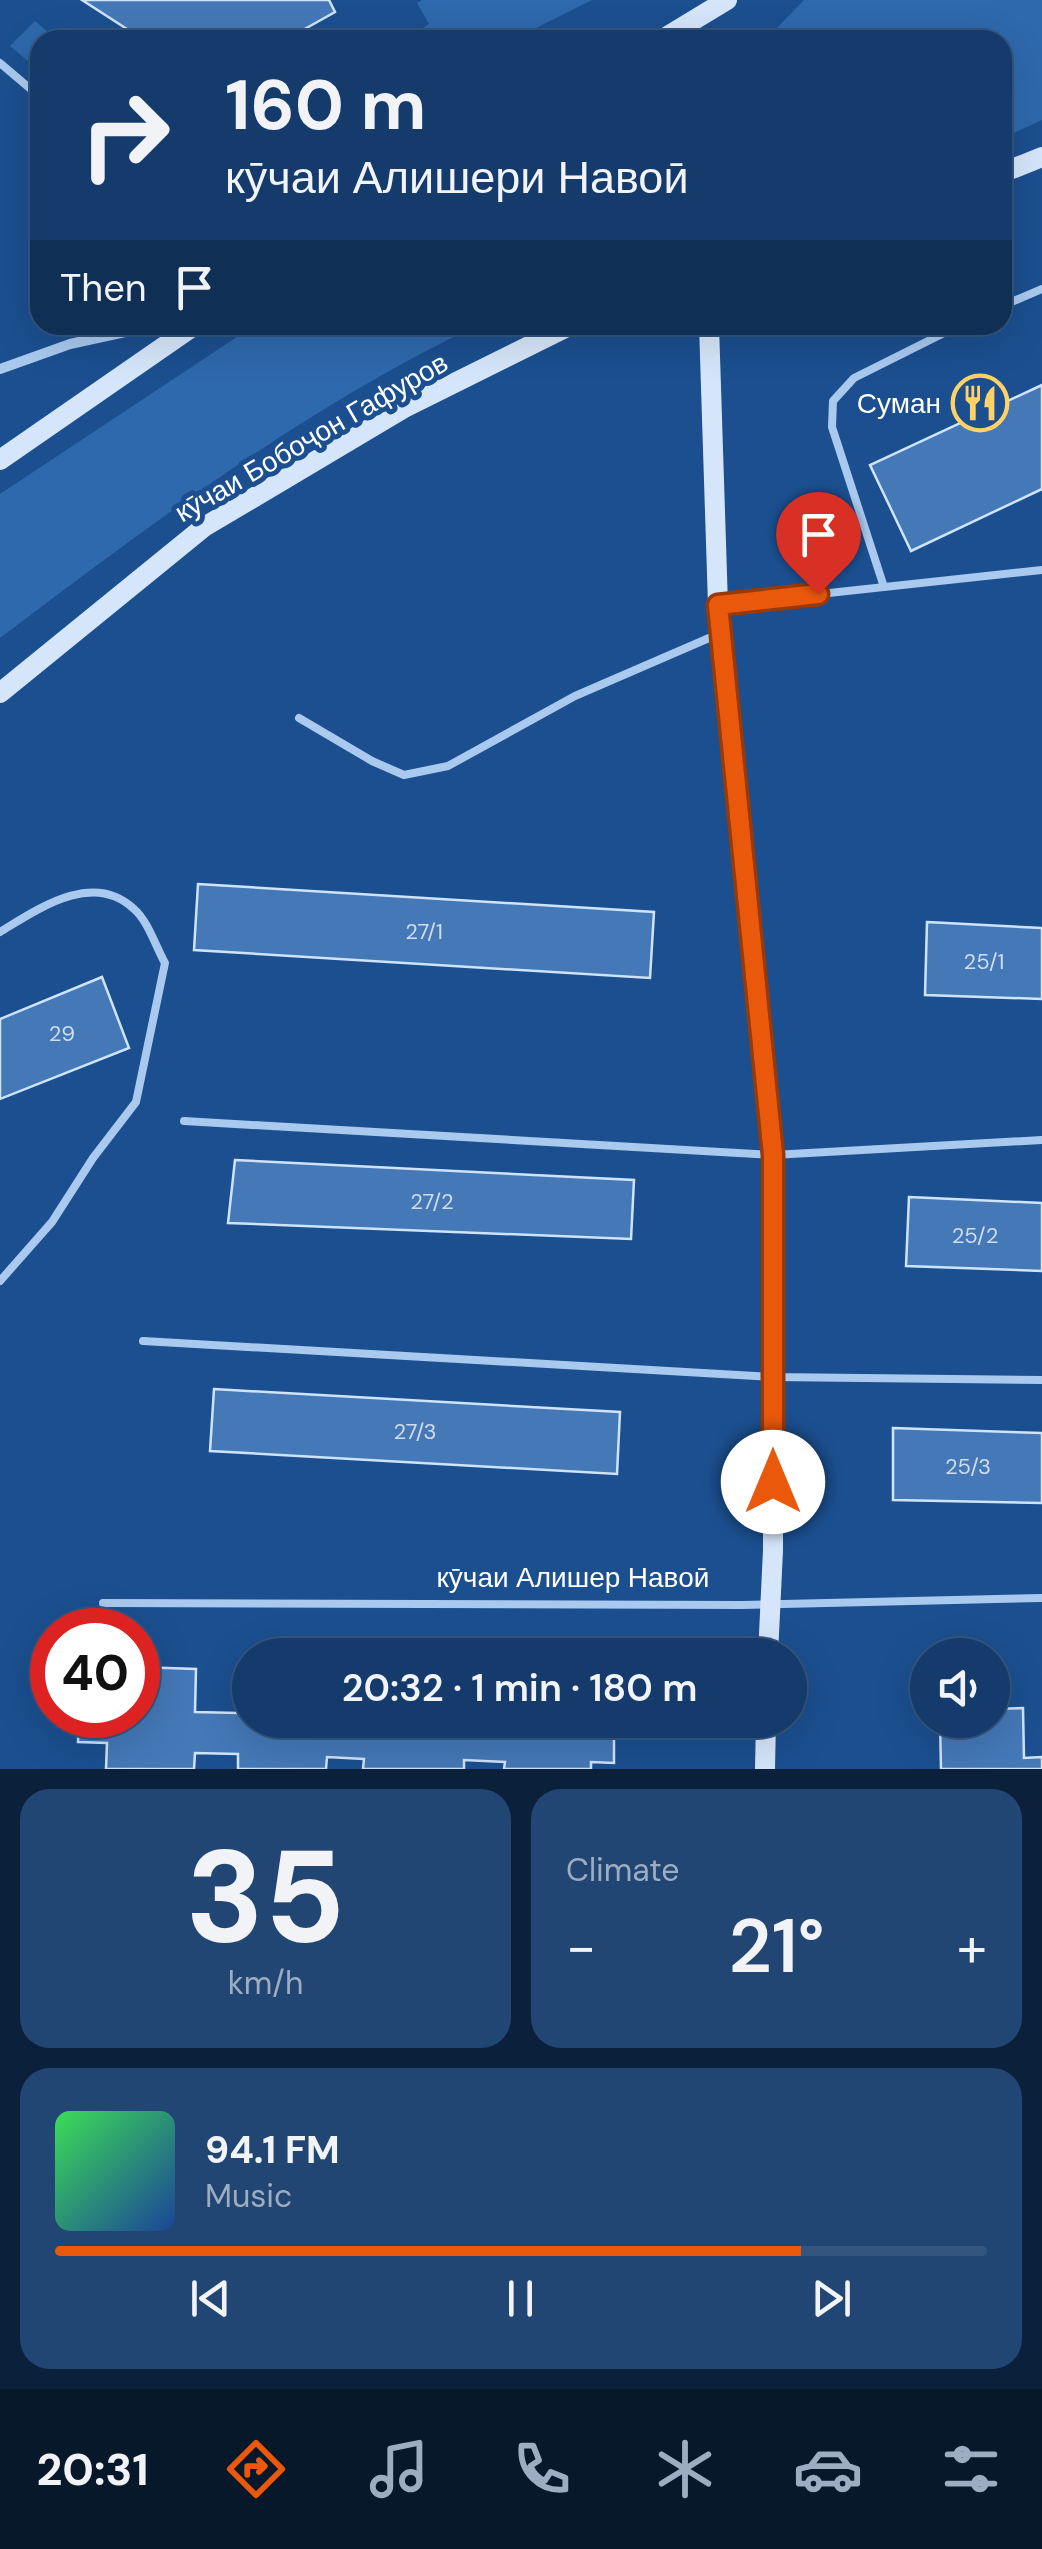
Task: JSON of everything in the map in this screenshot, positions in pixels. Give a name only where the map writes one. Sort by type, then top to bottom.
[{"type":"street","points":[[677,30],[727,0]]},
{"type":"street","points":[[1012,169],[1042,156]]},
{"type":"street","points":[[0,369],[70,344],[112,335]]},
{"type":"street","points":[[0,460],[181,335]]},
{"type":"street","name":"кӯчаи Бобоҷон Гафуров","points":[[5,688],[204,527],[406,408],[551,335]]},
{"type":"street","points":[[709,335],[720,633],[773,1155],[774,1377],[769,1638]]},
{"type":"street","points":[[765,1769],[766,1738]]},
{"type":"lane","points":[[0,62],[30,88]]},
{"type":"lane","points":[[1012,302],[1042,289]]},
{"type":"lane","points":[[884,587],[832,427],[833,400],[854,378],[940,335]]},
{"type":"lane","points":[[718,605],[1042,570]]},
{"type":"lane","points":[[300,718],[372,761],[404,775],[434,769],[448,766],[575,696],[720,633]]},
{"type":"lane","points":[[0,706],[5,688]]},
{"type":"lane","points":[[0,932],[66,896],[106,892],[136,909],[165,963],[136,1102],[93,1158],[52,1222],[0,1281]]},
{"type":"lane","points":[[184,1121],[773,1155],[1042,1140]]},
{"type":"lane","points":[[142,1341],[774,1377],[1042,1380]]},
{"type":"lane","name":"кӯчаи Алишер Навоӣ","points":[[103,1604],[742,1605],[1042,1598]]},
{"type":"shaded area","points":[[592,0],[532,30],[424,30],[429,24],[417,3]]},
{"type":"shaded area","points":[[804,0],[1042,0],[1042,120],[1012,134],[1012,30],[775,30]]},
{"type":"shaded area","points":[[35,21],[46,30],[30,30],[30,63],[10,46]]},
{"type":"shaded area","points":[[240,335],[458,335],[352,392],[232,469],[0,638],[0,494]]},
{"type":"building","points":[[82,0],[329,0],[335,12],[303,30],[128,30]]},
{"type":"building","points":[[1042,385],[1042,489],[911,551],[870,465]]},
{"type":"building","points":[[198,884],[654,912],[650,978],[194,950]]},
{"type":"building","points":[[927,922],[1042,928],[1042,999],[925,995]]},
{"type":"building","points":[[102,977],[129,1048],[0,1099],[0,1019]]},
{"type":"building","points":[[235,1160],[634,1180],[631,1239],[228,1223]]},
{"type":"building","points":[[909,1197],[1042,1203],[1042,1271],[906,1266]]},
{"type":"building","points":[[214,1389],[620,1412],[617,1474],[210,1451]]},
{"type":"building","points":[[893,1428],[1042,1433],[1042,1503],[893,1500]]},
{"type":"building","points":[[160,1668],[196,1669],[195,1712],[232,1713],[232,1738],[614,1738],[614,1763],[591,1762],[591,1769],[504,1769],[505,1762],[464,1760],[464,1769],[363,1769],[364,1759],[327,1757],[326,1769],[238,1769],[238,1754],[195,1753],[194,1769],[106,1769],[107,1743],[78,1742],[78,1738],[160,1738]]},
{"type":"building","points":[[1010,1708],[1023,1708],[1024,1758],[1042,1757],[1042,1769],[941,1769],[940,1738],[1010,1738]]},
{"type":"place","name":"Суман","points":[[980,403]]},
{"type":"route","points":[[773,1482],[773,1155],[718,605],[818,594]]}]
